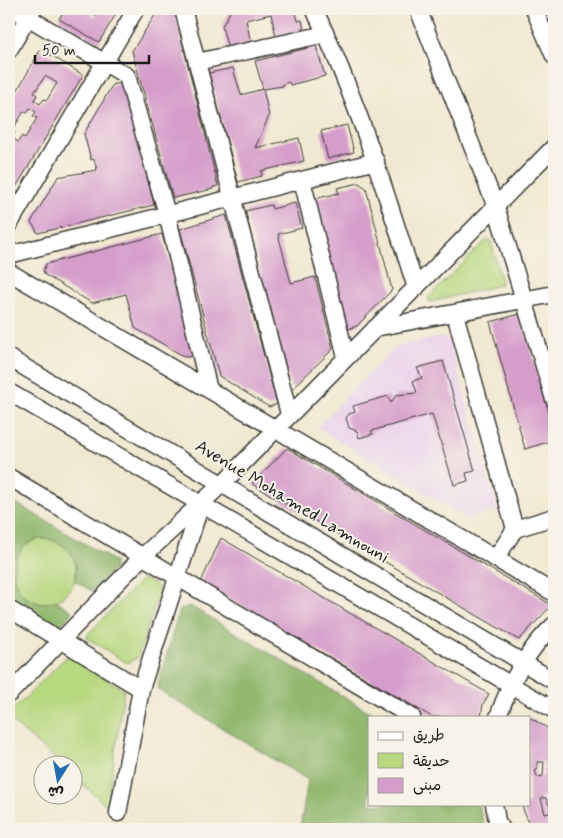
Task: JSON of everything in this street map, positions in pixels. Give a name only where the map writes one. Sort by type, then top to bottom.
[{"type":"street","points":[[14,9],[31,13],[128,76],[167,214],[209,390]]},
{"type":"street","points":[[9,225],[136,9]]},
{"type":"street","points":[[183,9],[289,414]]},
{"type":"street","points":[[314,9],[326,34],[376,161],[416,288]]},
{"type":"street","points":[[418,9],[496,207],[554,399]]},
{"type":"street","points":[[534,9],[554,56]]},
{"type":"street","points":[[9,50],[31,13]]},
{"type":"street","points":[[197,62],[326,34]]},
{"type":"street","points":[[9,694],[142,557],[222,484],[554,147]]},
{"type":"street","points":[[9,255],[376,161]]},
{"type":"street","points":[[302,180],[346,358]]},
{"type":"street","points":[[9,272],[554,593]]},
{"type":"street","points":[[375,328],[554,294]]},
{"type":"street","points":[[455,314],[515,529]]},
{"type":"street","name":"Avenue Mohamed Lamnouni","points":[[9,358],[554,681]]},
{"type":"street","points":[[9,392],[554,710]]},
{"type":"street","points":[[9,477],[410,716]]},
{"type":"street","points":[[118,813],[141,689],[201,504]]},
{"type":"street","points":[[496,558],[515,529],[554,517]]},
{"type":"street","points":[[9,609],[141,689]]},
{"type":"street","points":[[498,716],[523,662],[539,639],[554,624]]},
{"type":"street","points":[[494,806],[497,821],[502,829]]},
{"type":"shaded area","points":[[441,337],[449,340],[497,509],[467,518],[317,427],[397,346]]},
{"type":"green space","points":[[487,239],[491,241],[501,281],[500,285],[430,302],[428,298]]},
{"type":"green space","points":[[9,499],[114,561],[114,569],[92,591],[75,581],[76,568],[74,560],[70,552],[58,542],[39,539],[27,545],[18,554],[14,566],[19,590],[28,598],[40,603],[57,601],[73,612],[61,625],[55,626],[9,599]]},
{"type":"green space","points":[[38,539],[50,539],[67,548],[74,559],[76,571],[74,583],[67,594],[50,603],[38,603],[26,598],[17,589],[12,577],[12,565],[17,553],[26,544]]},
{"type":"green space","points":[[143,578],[159,587],[159,593],[137,658],[127,663],[87,638],[88,634]]},
{"type":"green space","points":[[190,606],[376,716],[368,716],[368,806],[479,806],[485,829],[300,829],[308,780],[159,690],[158,685],[181,609]]},
{"type":"green space","points":[[70,656],[124,690],[107,806],[82,783],[82,756],[52,756],[9,719],[9,714],[65,658]]},
{"type":"building","points":[[65,9],[83,9],[96,17],[100,9],[119,9],[99,42],[59,19]]},
{"type":"building","points":[[159,9],[174,9],[218,186],[213,187],[213,189],[173,198],[132,51]]},
{"type":"building","points":[[224,9],[295,9],[298,21],[302,20],[304,30],[276,37],[271,14],[246,20],[251,43],[228,49],[222,26],[230,12]]},
{"type":"building","points":[[316,46],[325,76],[290,85],[289,82],[283,84],[283,86],[263,89],[255,61]]},
{"type":"building","points":[[41,49],[83,75],[9,199],[9,166],[15,156],[11,154],[14,149],[9,146],[9,105]],"holes":[[[45,76],[57,83],[47,100],[44,99],[40,104],[34,100],[37,95],[34,93]],[[30,108],[36,112],[33,116],[37,118],[25,138],[22,136],[18,142],[12,138],[15,133],[12,131],[24,111],[27,113]]]},
{"type":"building","points":[[233,68],[241,95],[263,89],[269,116],[255,148],[299,138],[304,161],[261,171],[262,176],[238,182],[209,73]]},
{"type":"building","points":[[113,84],[123,84],[154,205],[38,233],[31,222],[58,177],[97,170],[94,159],[91,160],[84,134]]},
{"type":"building","points":[[347,125],[354,152],[328,159],[321,131]]},
{"type":"building","points":[[359,183],[366,188],[392,290],[357,326],[348,329],[314,199],[339,193],[337,188]]},
{"type":"building","points":[[295,203],[302,228],[278,234],[291,283],[315,277],[333,349],[293,388],[291,387],[245,211],[271,205],[272,209]]},
{"type":"building","points":[[226,215],[277,404],[269,407],[219,376],[180,229]]},
{"type":"building","points":[[162,234],[194,356],[185,357],[135,328],[126,294],[92,303],[45,275],[43,271],[46,264]]},
{"type":"building","points":[[520,314],[554,430],[554,440],[525,449],[490,322]]},
{"type":"building","points":[[443,361],[475,471],[466,473],[468,481],[454,485],[432,414],[371,431],[373,434],[359,438],[357,431],[349,428],[346,418],[349,414],[355,412],[353,406],[388,396],[391,403],[396,395],[417,393],[413,381],[422,378],[417,368]]},
{"type":"building","points":[[287,448],[552,605],[519,640],[252,484]]},
{"type":"building","points":[[221,538],[489,694],[483,704],[481,716],[430,716],[201,582]]},
{"type":"building","points":[[530,718],[554,732],[554,829],[531,829],[522,806],[530,806]],"holes":[[[537,762],[544,762],[543,776],[537,777],[535,770],[537,770]],[[541,798],[546,798],[552,812],[545,814]]]}]
